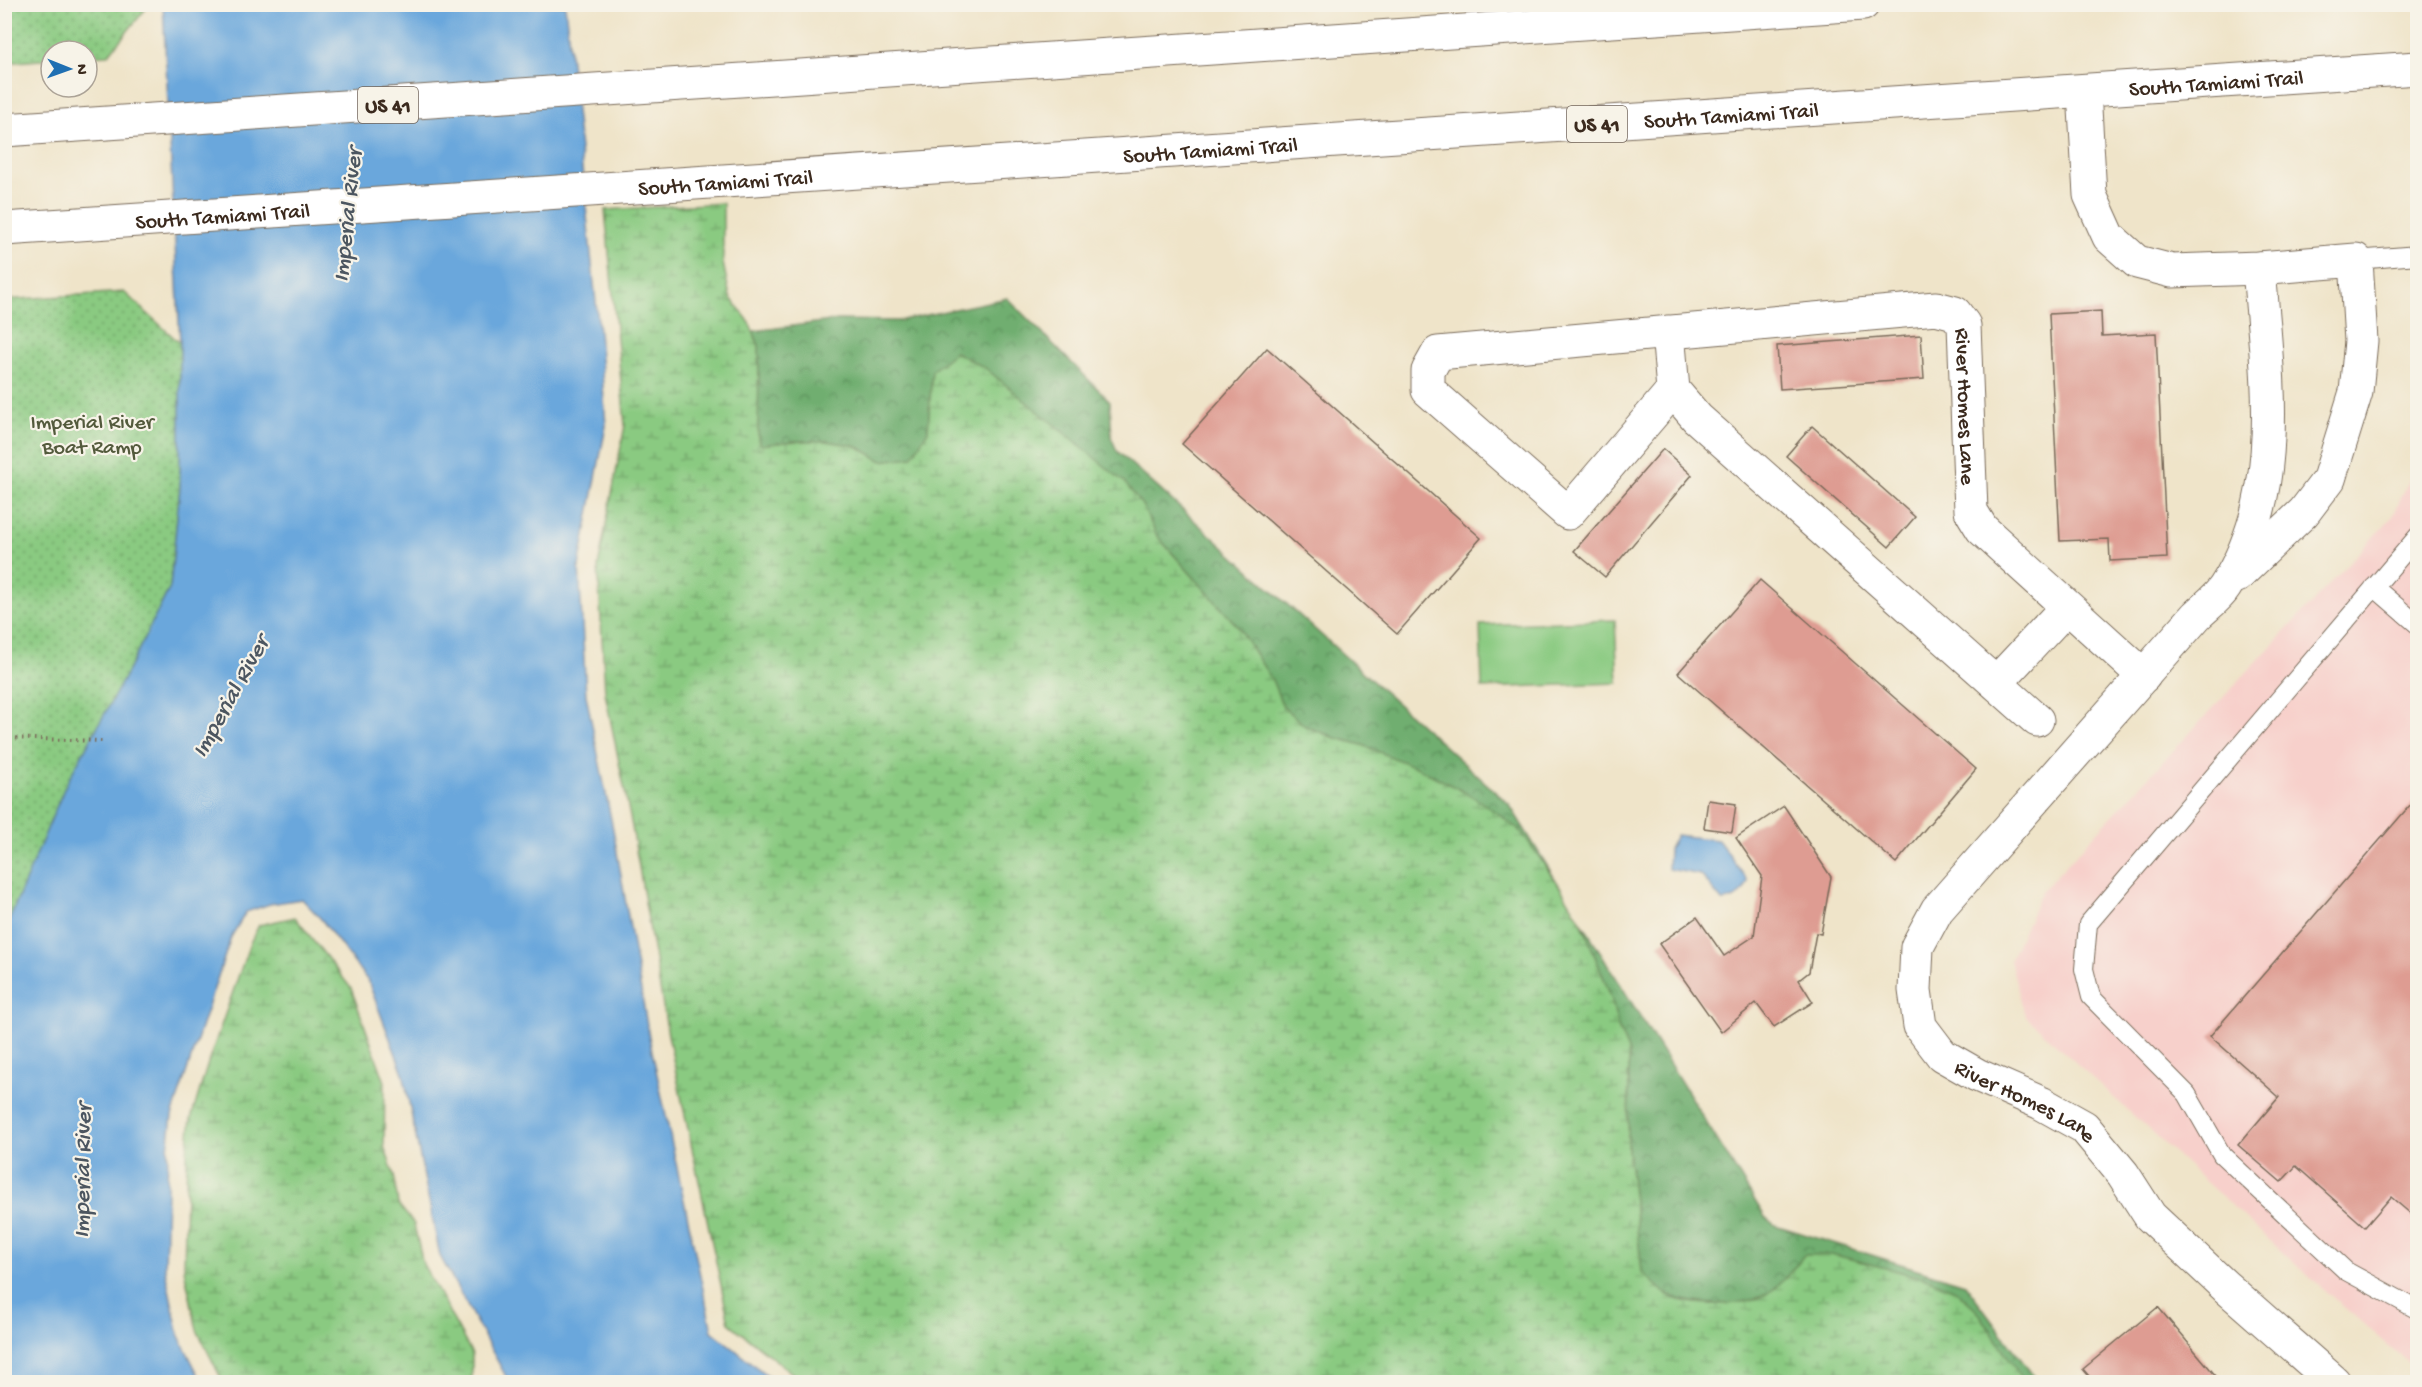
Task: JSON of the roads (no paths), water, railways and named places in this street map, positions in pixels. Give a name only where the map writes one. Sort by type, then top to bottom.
[{"type":"main road","name":"US 41","points":[[4,130],[772,80],[1564,15],[1863,4]]},
{"type":"main road","name":"South Tamiami Trail","points":[[4,229],[2418,68]]},
{"type":"main road","points":[[2084,91],[2090,195],[2109,237],[2137,262],[2172,271],[2259,268],[2356,260],[2361,341],[2356,392],[2329,479],[2304,512],[2224,588]]},
{"type":"main road","name":"River Homes Lane","points":[[2259,268],[2267,372],[2268,447],[2262,499],[2242,554],[2224,588],[2196,616],[1937,910],[1917,948],[1915,990],[1920,1026],[1942,1055],[1977,1075],[2041,1103],[2084,1127],[2123,1174],[2150,1216],[2334,1383]]},
{"type":"main road","name":"River Homes Lane","points":[[1673,390],[1568,513],[1428,390],[1428,371],[1438,353],[1936,308],[1955,313],[1964,325],[1971,511],[1982,529],[2144,676]]},
{"type":"main road","points":[[1668,332],[1673,390],[1697,418],[2037,720]]},
{"type":"main road","points":[[1996,683],[2067,607]]},
{"type":"lane","points":[[2356,260],[2418,255]]},
{"type":"lane","points":[[2418,536],[2088,924],[2084,969],[2091,997],[2187,1094],[2222,1155],[2346,1271],[2418,1310]]},
{"type":"lane","points":[[2374,587],[2418,625]]},
{"type":"water","name":"Imperial River","points":[[163,5],[565,5],[599,331],[606,426],[579,566],[586,695],[613,829],[649,1037],[712,1331],[775,1382],[509,1382],[440,1256],[403,1073],[368,981],[321,919],[302,899],[270,904],[246,912],[231,937],[172,1116],[168,1149],[165,1270],[179,1336],[202,1382],[5,1382],[4,932],[66,784],[129,669],[170,587],[180,487],[180,343]]},
{"type":"water","points":[[1676,835],[1718,840],[1748,881],[1741,893],[1735,898],[1722,901],[1701,875],[1668,869],[1669,849]]},
{"type":"park label","name":"Imperial River Boat Ramp","points":[[92,432]]}]
